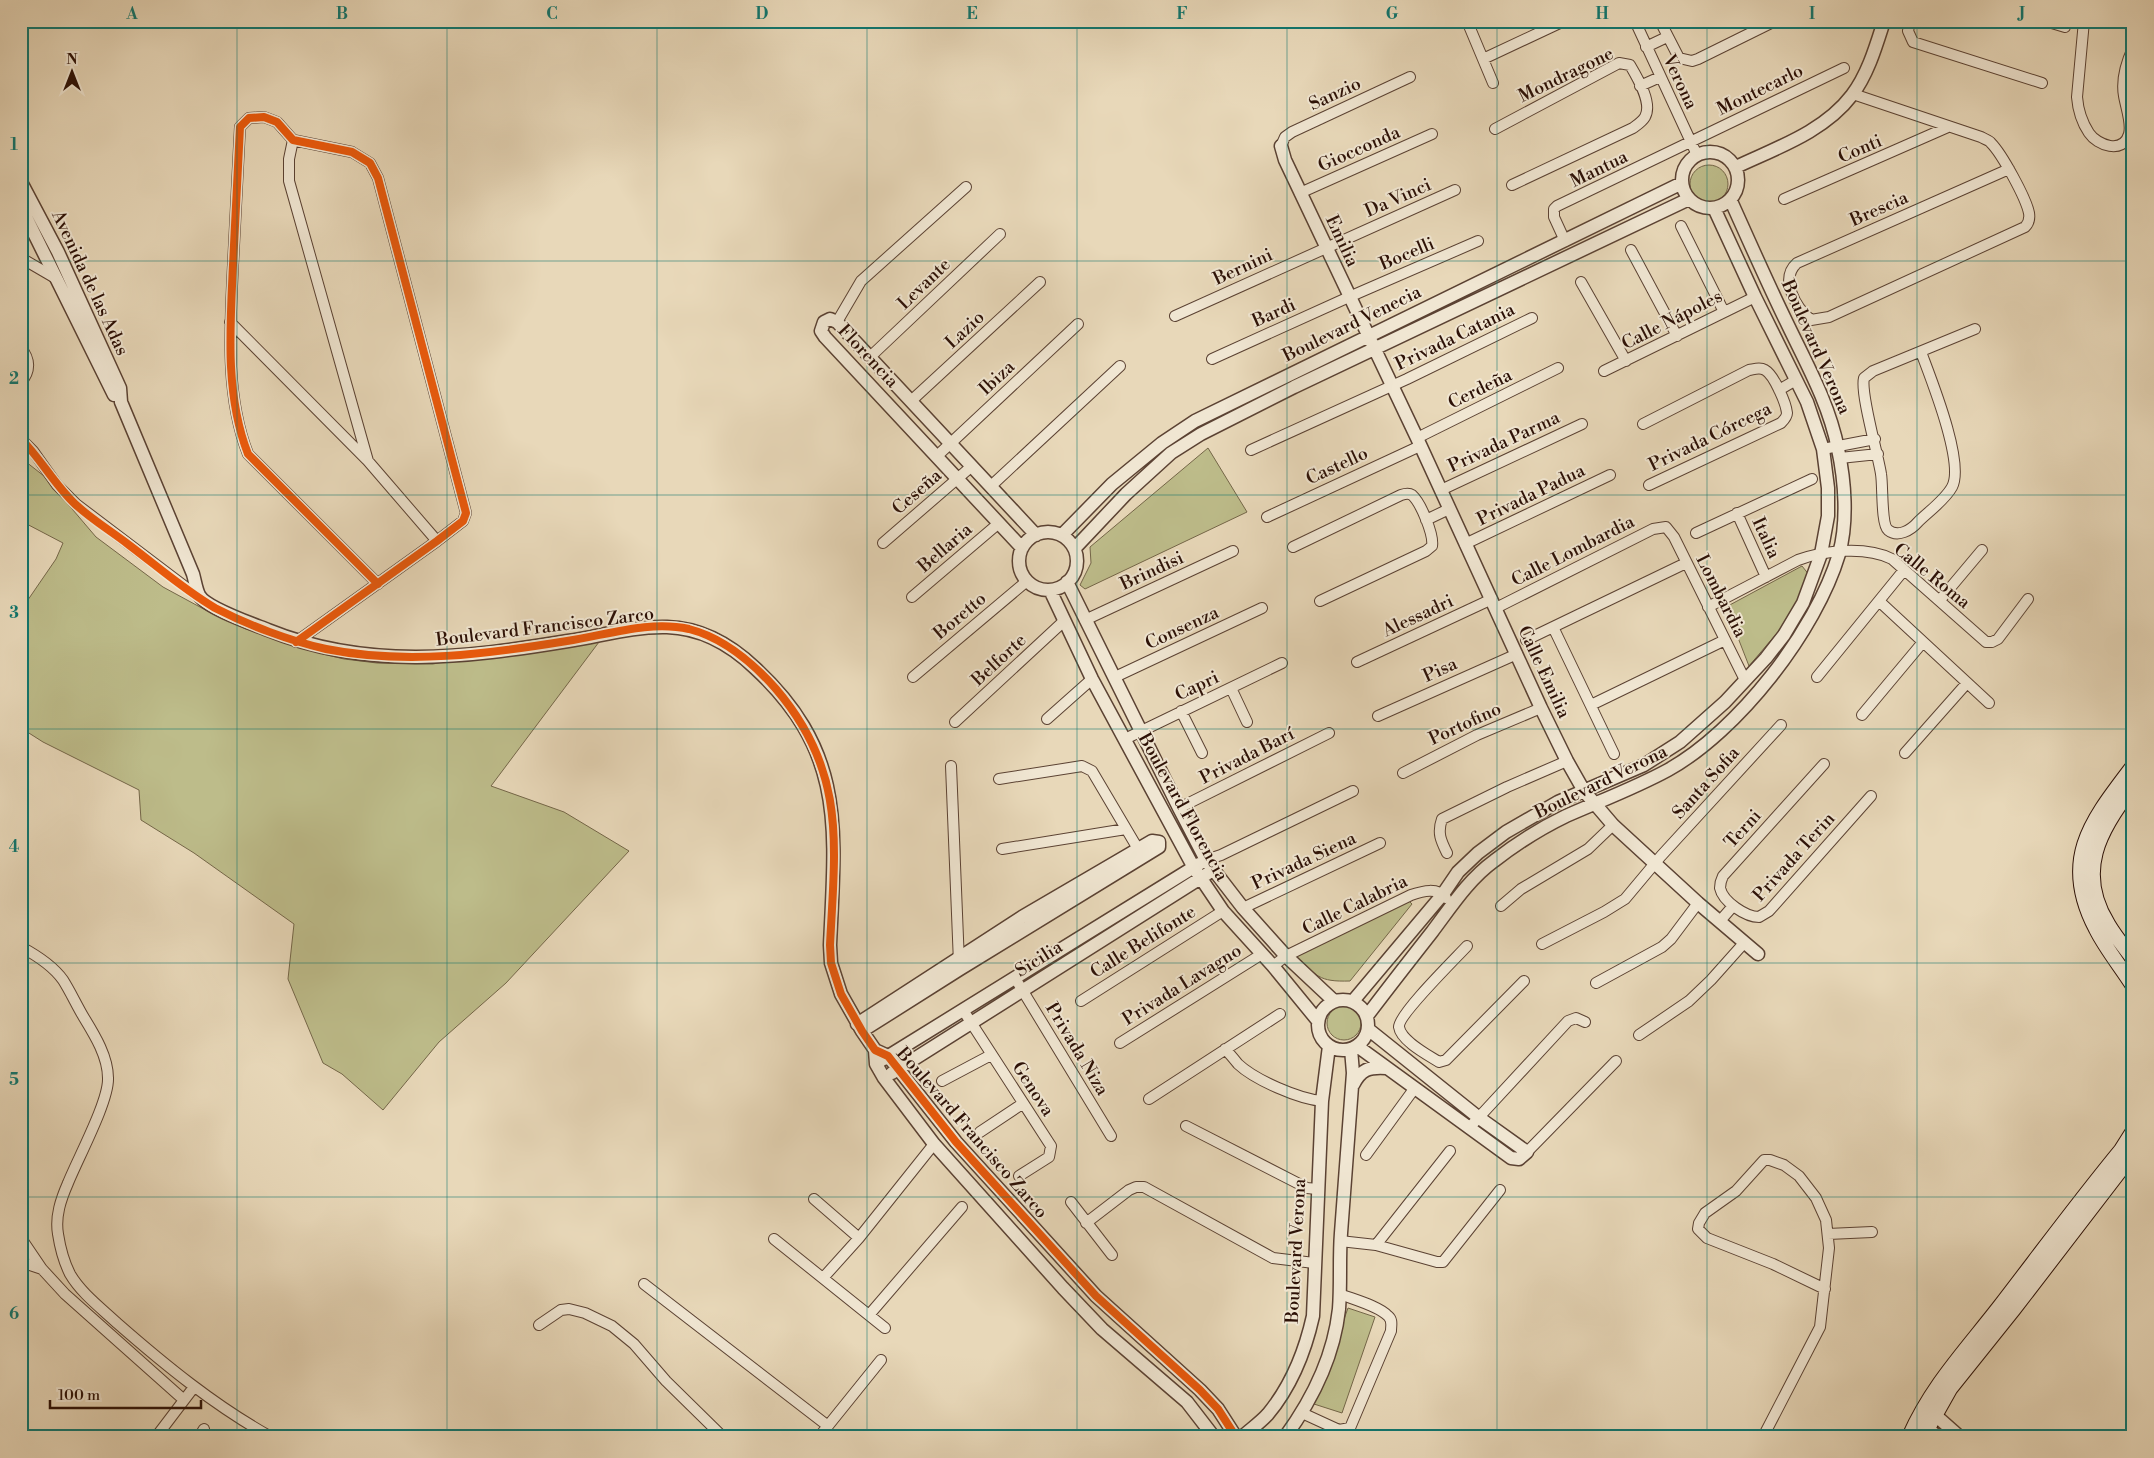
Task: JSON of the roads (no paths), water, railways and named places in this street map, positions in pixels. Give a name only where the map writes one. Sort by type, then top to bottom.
[{"type":"main road","points":[[2133,766],[2106,800],[2091,825],[2080,867],[2082,889],[2087,909],[2096,929],[2133,986]]},
{"type":"main road","points":[[2133,788],[2102,830],[2093,868],[2094,887],[2107,923],[2133,959]]},
{"type":"main road","points":[[2084,1207],[2133,1131]]},
{"type":"main road","points":[[1909,1437],[1927,1424],[1939,1381],[2084,1207],[2133,1154]]},
{"type":"street","points":[[1466,21],[1493,83]]},
{"type":"street","points":[[1483,59],[1564,21]]},
{"type":"street","name":"Verona","points":[[1635,21],[1697,155]]},
{"type":"street","points":[[1660,21],[1667,38],[1679,58],[1692,61],[1707,56],[1775,21]]},
{"type":"street","points":[[1736,167],[1808,132],[1839,109],[1853,94],[1868,67],[1884,21]]},
{"type":"street","points":[[1910,21],[1908,31],[1913,42],[2042,83]]},
{"type":"street","points":[[2045,21],[2065,27]]},
{"type":"street","points":[[2084,21],[2077,97],[2078,108],[2085,127],[2092,138],[2103,145],[2114,146],[2122,143],[2129,136],[2130,126],[2123,77],[2133,48]]},
{"type":"street","points":[[1646,47],[1667,38]]},
{"type":"street","name":"Mondragone","points":[[1495,129],[1619,63],[1630,65],[1640,86]]},
{"type":"street","name":"Montecarlo","points":[[1690,143],[1844,68]]},
{"type":"street","name":"Sanzio","points":[[1281,146],[1285,137],[1292,132],[1410,77]]},
{"type":"street","points":[[1512,184],[1638,124],[1644,119],[1647,109],[1640,86],[1660,77]]},
{"type":"street","points":[[1779,306],[1794,298],[1804,314],[1811,320],[1820,320],[2025,227],[2030,218],[2009,169],[1990,142],[1981,137],[1853,94]]},
{"type":"street","points":[[296,642],[378,584],[437,541],[463,521],[466,514],[378,178],[370,163],[352,152],[292,140],[277,122],[264,117],[249,118],[240,127],[230,322],[232,376],[239,432],[248,454],[378,584]]},
{"type":"street","name":"Conti","points":[[1784,199],[1948,127]]},
{"type":"street","name":"Giocconda","points":[[1300,193],[1432,134]]},
{"type":"street","points":[[292,140],[289,159],[289,181],[368,461]]},
{"type":"street","name":"Mantua","points":[[1565,241],[1554,217],[1554,209],[1557,206],[1690,143]]},
{"type":"street","name":"Emilia","points":[[1281,146],[1284,160],[1374,349]]},
{"type":"street","points":[[1715,152],[1724,155],[1736,167],[1739,179],[1737,190],[1731,201],[1714,208],[1701,207],[1688,199],[1682,183],[1685,167],[1697,155],[1715,152]]},
{"type":"street","name":"Brescia","points":[[1794,298],[1788,281],[1790,270],[1797,263],[2009,169]]},
{"type":"street","name":"Avenida de las Adas","points":[[21,182],[58,252],[120,388],[121,402],[192,574],[200,598]]},
{"type":"street","name":"Boulevard Venecia","points":[[1062,534],[1112,484],[1186,426],[1682,183]]},
{"type":"street","points":[[838,322],[861,281],[966,187]]},
{"type":"street","name":"Da Vinci","points":[[1326,248],[1456,190]]},
{"type":"street","name":"Boulevard Venecia","points":[[1075,548],[1126,494],[1171,453],[1229,419],[1688,199]]},
{"type":"street","name":"Boulevard Verona","points":[[1367,1016],[1477,874],[1514,846],[1564,817],[1669,770],[1706,744],[1765,684],[1810,621],[1822,597],[1839,552],[1843,522],[1844,492],[1839,452],[1830,414],[1731,201]]},
{"type":"street","name":"Avenida de las Adas","points":[[21,207],[112,392],[121,402]]},
{"type":"street","name":"Boulevard Verona","points":[[1353,1001],[1443,894],[1458,872],[1489,843],[1530,818],[1644,764],[1680,742],[1725,702],[1766,658],[1795,618],[1812,582],[1821,554],[1828,516],[1828,488],[1823,449],[1807,402],[1755,297],[1714,208]]},
{"type":"street","points":[[1681,226],[1724,312]]},
{"type":"street","name":"Levante","points":[[870,357],[1000,234]]},
{"type":"street","name":"Bocelli","points":[[1349,297],[1478,241]]},
{"type":"street","name":"Bernini","points":[[1175,316],[1326,248]]},
{"type":"street","points":[[1631,250],[1677,336]]},
{"type":"street","points":[[21,258],[57,279]]},
{"type":"street","name":"Lazio","points":[[911,401],[1040,282]]},
{"type":"street","points":[[1581,282],[1626,361]]},
{"type":"street","name":"Bardi","points":[[1212,359],[1349,297]]},
{"type":"street","name":"Calle Nápoles","points":[[1604,371],[1755,297]]},
{"type":"street","name":"Privada Catania","points":[[1251,450],[1392,386],[1532,318]]},
{"type":"street","name":"Florencia","points":[[1022,548],[825,337],[822,331],[824,322],[830,319],[838,322],[1036,535]]},
{"type":"street","points":[[230,322],[368,461],[437,541]]},
{"type":"street","name":"Ibiza","points":[[937,456],[1078,324]]},
{"type":"street","points":[[1921,352],[1949,434],[1954,480],[1951,489],[1913,528],[1903,533],[1896,533],[1888,530],[1884,524],[1883,488],[1875,439],[1863,391],[1864,378],[1873,371],[1975,329]]},
{"type":"street","points":[[21,348],[29,363],[27,375],[21,382]]},
{"type":"street","name":"Calle Emilia","points":[[1374,349],[1541,708],[1567,762],[1584,791],[1613,825],[1698,904],[1758,954]]},
{"type":"street","points":[[991,486],[1120,366]]},
{"type":"street","name":"Cerdeña","points":[[1418,442],[1558,368]]},
{"type":"street","name":"Privada Córcega","points":[[1643,424],[1754,369],[1763,368],[1768,371],[1779,390],[1787,411],[1781,423],[1649,485]]},
{"type":"street","name":"Privada Córcega","points":[[1779,390],[1796,380]]},
{"type":"street","name":"Privada Parma","points":[[1441,490],[1582,424]]},
{"type":"street","points":[[21,438],[33,451],[57,485],[76,504],[200,598]]},
{"type":"street","points":[[1839,452],[1875,439]]},
{"type":"street","name":"Castello","points":[[1267,517],[1418,442]]},
{"type":"street","points":[[1823,449],[1839,452],[1878,454]]},
{"type":"street","name":"Ceseña","points":[[883,543],[972,466]]},
{"type":"street","name":"Privada Padua","points":[[1465,544],[1610,475]]},
{"type":"street","points":[[1696,533],[1812,479]]},
{"type":"street","points":[[1293,547],[1401,495],[1408,494],[1412,496],[1426,520],[1433,542],[1432,546],[1426,551],[1320,601]]},
{"type":"street","points":[[1426,520],[1449,509]]},
{"type":"street","name":"Italia","points":[[1737,513],[1766,577]]},
{"type":"street","name":"Bellaria","points":[[912,597],[998,523]]},
{"type":"street","name":"Lombardia","points":[[1666,528],[1674,537],[1745,680]]},
{"type":"street","name":"Calle Lombardia","points":[[1494,604],[1653,529],[1666,528]]},
{"type":"street","points":[[1045,532],[1062,534],[1075,548],[1077,567],[1067,582],[1050,590],[1040,588],[1028,581],[1020,568],[1022,548],[1028,540],[1036,535],[1045,532]]},
{"type":"street","points":[[1940,600],[1982,550]]},
{"type":"street","name":"Brindisi","points":[[1085,620],[1233,551]]},
{"type":"street","name":"Calle Roma","points":[[1708,607],[1798,560],[1839,552],[1884,555],[1940,600],[1981,638],[1992,642],[2001,636],[2028,600]]},
{"type":"street","points":[[1526,640],[1686,563]]},
{"type":"street","points":[[1817,677],[1880,602],[1904,570]]},
{"type":"street","name":"Boretto","points":[[914,677],[1028,581]]},
{"type":"street","name":"Boulevard Florencia","points":[[1067,582],[1179,808],[1212,862],[1243,908],[1286,956],[1334,1001]]},
{"type":"street","name":"Boulevard Florencia","points":[[1050,590],[1092,679],[1197,873],[1223,911],[1273,966],[1318,1022]]},
{"type":"street","name":"Boulevard Francisco Zarco","points":[[200,598],[229,615],[296,642],[345,652],[422,658],[517,648],[643,627],[668,627],[688,629],[705,634],[744,657],[767,679],[804,726],[813,742],[827,784],[834,829],[830,945],[832,963],[841,994],[859,1028],[875,1050],[888,1056],[956,1142],[1096,1296],[1200,1390],[1218,1409],[1236,1437]]},
{"type":"street","points":[[1880,602],[1989,703]]},
{"type":"street","name":"Alessadri","points":[[1357,662],[1494,604]]},
{"type":"street","name":"Consenza","points":[[1115,677],[1262,608]]},
{"type":"street","name":"Belforte","points":[[955,722],[1064,621]]},
{"type":"street","points":[[1553,627],[1614,754]]},
{"type":"street","points":[[1590,705],[1725,640]]},
{"type":"street","points":[[1862,715],[1922,642]]},
{"type":"street","name":"Pisa","points":[[1378,716],[1517,654]]},
{"type":"street","name":"Capri","points":[[1126,740],[1181,711],[1282,663]]},
{"type":"street","points":[[1047,719],[1092,679]]},
{"type":"street","points":[[1905,753],[1967,683]]},
{"type":"street","points":[[1231,688],[1247,722]]},
{"type":"street","name":"Portofino","points":[[1403,773],[1477,735],[1541,708]]},
{"type":"street","points":[[1181,711],[1202,753]]},
{"type":"street","name":"Santa Sofia","points":[[1542,944],[1625,899],[1781,725]]},
{"type":"street","name":"Privada Barí","points":[[1179,808],[1329,733]]},
{"type":"street","points":[[1447,852],[1440,838],[1439,828],[1442,819],[1507,787],[1567,762]]},
{"type":"street","name":"Terni","points":[[1733,906],[1722,893],[1720,887],[1723,876],[1824,764]]},
{"type":"street","points":[[951,766],[959,963]]},
{"type":"street","points":[[859,1028],[959,963],[1140,854],[1092,771],[1082,766],[999,780]]},
{"type":"street","points":[[1212,862],[1353,791]]},
{"type":"street","name":"Privada Terin","points":[[1733,906],[1747,916],[1759,917],[1764,915],[1871,796]]},
{"type":"street","points":[[1501,906],[1521,889],[1588,849],[1613,825]]},
{"type":"street","points":[[1002,849],[1126,830]]},
{"type":"street","name":"Privada Siena","points":[[1243,908],[1380,843]]},
{"type":"street","name":"Sicilia","points":[[884,1078],[1023,990],[1212,862]]},
{"type":"street","name":"Sicilia","points":[[876,1064],[1015,978],[1197,873]]},
{"type":"street","name":"Calle Calabria","points":[[1273,966],[1286,956],[1411,895],[1430,890],[1443,894]]},
{"type":"street","points":[[1443,894],[1452,904]]},
{"type":"street","points":[[1596,983],[1662,947],[1671,939],[1698,904]]},
{"type":"street","points":[[1720,921],[1733,906]]},
{"type":"street","name":"Calle Belifonte","points":[[1081,1001],[1223,911]]},
{"type":"street","points":[[1639,1035],[1688,1001],[1711,980],[1744,942]]},
{"type":"street","points":[[1467,946],[1413,1004],[1400,1022],[1401,1032],[1417,1048],[1439,1062],[1446,1060],[1524,981]]},
{"type":"street","points":[[21,947],[34,954],[62,978],[104,1056],[108,1076],[108,1087],[102,1105],[61,1198],[57,1217],[62,1255],[70,1274],[88,1297],[143,1346],[206,1397],[272,1437]]},
{"type":"street","name":"Privada Lavagno","points":[[1120,1043],[1262,954]]},
{"type":"street","name":"Privada Niza","points":[[1015,978],[1111,1136]]},
{"type":"street","points":[[1343,999],[1353,1001],[1364,1010],[1367,1016],[1368,1029],[1363,1041],[1354,1047],[1336,1049],[1329,1046],[1322,1039],[1318,1031],[1321,1013],[1326,1006],[1334,1001],[1343,999]]},
{"type":"street","name":"Genova","points":[[963,1010],[1052,1150],[1046,1160],[1019,1176]]},
{"type":"street","points":[[1149,1099],[1280,1014]]},
{"type":"street","points":[[1469,1128],[1478,1116],[1568,1021],[1576,1018],[1585,1022]]},
{"type":"street","points":[[1368,1029],[1478,1116],[1527,1152]]},
{"type":"street","name":"Boulevard Verona","points":[[1242,1437],[1268,1415],[1297,1370],[1306,1347],[1313,1316],[1322,1101],[1329,1046]]},
{"type":"street","points":[[1354,1047],[1514,1160],[1519,1159],[1527,1152],[1616,1062]]},
{"type":"street","points":[[1285,1437],[1302,1413],[1329,1353],[1335,1333],[1340,1294],[1340,1241],[1354,1047]]},
{"type":"street","points":[[1226,1048],[1239,1065],[1251,1073],[1280,1088],[1322,1101]]},
{"type":"street","points":[[1409,1060],[1417,1048]]},
{"type":"street","name":"Boulevard Francisco Zarco","points":[[875,1050],[876,1064],[884,1078],[934,1144],[1102,1329],[1187,1402],[1214,1437]]},
{"type":"street","points":[[942,1081],[991,1055]]},
{"type":"street","points":[[1352,1088],[1358,1076],[1366,1069],[1386,1068]]},
{"type":"street","points":[[1366,1155],[1414,1089]]},
{"type":"street","points":[[980,1132],[1022,1104]]},
{"type":"street","points":[[1186,1126],[1307,1188],[1317,1189]]},
{"type":"street","points":[[823,1278],[859,1238],[934,1144]]},
{"type":"street","points":[[1376,1245],[1450,1151]]},
{"type":"street","points":[[1763,1437],[1820,1327],[1825,1289],[1828,1234],[1826,1220],[1816,1198],[1799,1176],[1784,1165],[1770,1160],[1760,1163],[1746,1182],[1705,1213],[1698,1223],[1698,1229],[1707,1238],[1773,1264],[1825,1289]]},
{"type":"street","points":[[1086,1223],[1129,1190],[1136,1186],[1144,1187],[1273,1258],[1314,1263]]},
{"type":"street","points":[[1340,1241],[1376,1245],[1443,1262],[1500,1190]]},
{"type":"street","points":[[814,1200],[859,1238]]},
{"type":"street","points":[[1071,1202],[1112,1255]]},
{"type":"street","points":[[869,1315],[962,1207]]},
{"type":"street","points":[[1828,1234],[1872,1232]]},
{"type":"street","points":[[21,1238],[42,1269],[65,1294],[184,1400]]},
{"type":"street","points":[[774,1239],[885,1328]]},
{"type":"street","points":[[21,1262],[42,1269]]},
{"type":"street","points":[[644,1284],[828,1426]]},
{"type":"street","points":[[1302,1413],[1339,1430],[1350,1428],[1390,1331],[1392,1322],[1382,1311],[1340,1294]]},
{"type":"street","points":[[539,1326],[560,1310],[569,1309],[585,1313],[612,1326],[634,1344],[666,1381],[722,1437]]},
{"type":"street","points":[[820,1437],[881,1360]]},
{"type":"street","points":[[156,1437],[194,1387]]},
{"type":"street","points":[[1927,1424],[1960,1437]]}]
